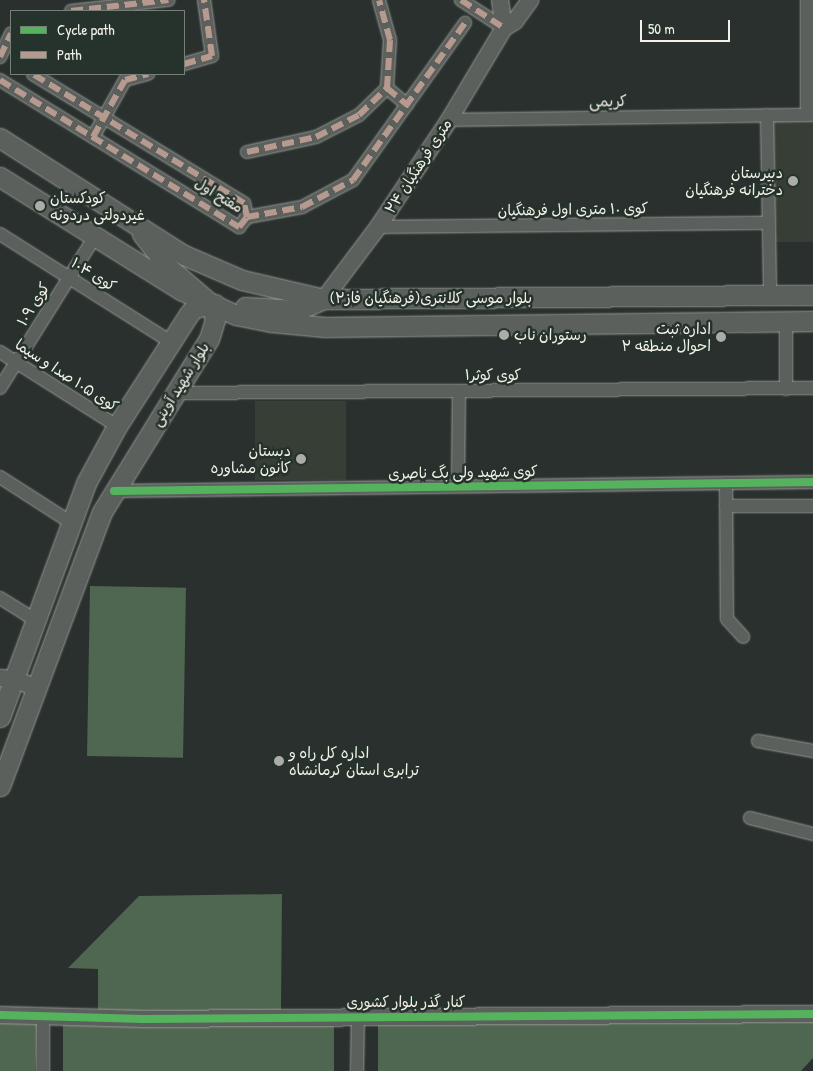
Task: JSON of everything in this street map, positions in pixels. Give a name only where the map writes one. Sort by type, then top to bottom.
[{"type":"main road","name":"بلوار موسی کلانتری(فرهنگیان فاز۲)","points":[[0,138],[138,228],[184,255],[242,280],[324,299],[813,295]]},
{"type":"main road","name":"بلوار موسی کلانتری(فرهنگیان فاز۲)","points":[[0,177],[94,238],[181,290],[236,315],[272,322],[325,327],[813,321]]},
{"type":"main road","points":[[138,228],[168,267],[210,304],[298,310],[324,299]]},
{"type":"main road","name":"بلوار شهید آوینی","points":[[0,717],[7,679],[34,619],[86,483],[117,426],[194,308],[210,304],[215,319],[209,339],[102,512],[0,786]]},
{"type":"street","points":[[80,10],[168,0]]},
{"type":"street","points":[[185,64],[212,56],[204,0]]},
{"type":"street","points":[[247,152],[316,137],[359,115],[387,88],[390,40],[379,0]]},
{"type":"street","points":[[461,0],[504,28]]},
{"type":"street","points":[[500,0],[504,28]]},
{"type":"street","name":"۲۴ متری فرهنگیان","points":[[324,299],[378,227],[449,120],[504,28],[515,21],[530,0]]},
{"type":"street","points":[[806,0],[810,115]]},
{"type":"street","points":[[247,216],[302,207],[353,180],[465,23]]},
{"type":"street","points":[[3,56],[10,36]]},
{"type":"street","name":"مفتح اول","points":[[0,80],[239,227],[247,216],[244,203],[35,75]]},
{"type":"street","points":[[93,137],[126,80],[144,75]]},
{"type":"street","points":[[387,88],[407,105]]},
{"type":"street","points":[[767,115],[770,296]]},
{"type":"street","name":"کریمی","points":[[449,120],[810,115]]},
{"type":"street","name":"کوی ۱۰ متری اول فرهنگیان","points":[[378,227],[769,223]]},
{"type":"street","name":"کوی ۱۰۴","points":[[0,234],[171,342]]},
{"type":"street","name":"کوی ۱۰۹","points":[[0,388],[94,238]]},
{"type":"street","points":[[786,322],[786,389]]},
{"type":"street","name":"کوی ۱۰۵ صدا و سیما","points":[[0,352],[117,426]]},
{"type":"street","name":"کوی کوثر۱","points":[[174,393],[813,388]]},
{"type":"street","points":[[458,486],[459,391]]},
{"type":"street","points":[[0,477],[70,522]]},
{"type":"street","points":[[726,482],[727,620],[743,637]]},
{"type":"street","name":"کوی شهید ولی بگ ناصری","points":[[114,491],[813,482]]},
{"type":"street","points":[[726,506],[813,506]]},
{"type":"street","points":[[0,598],[34,619]]},
{"type":"street","points":[[7,679],[36,688]]},
{"type":"street","points":[[758,741],[813,752]]},
{"type":"street","points":[[750,818],[813,834]]},
{"type":"street","name":"کنار گذر بلوار کشوری","points":[[0,1015],[43,1018],[813,1014]]},
{"type":"street","points":[[357,1071],[358,1016]]},
{"type":"street","points":[[43,1018],[43,1071]]},
{"type":"shaded area","name":"دبیرستان دخترانه فرهنگیان","points":[[772,119],[813,119],[813,242],[772,242]]},
{"type":"shaded area","name":"دبستان کانون مشاوره","points":[[255,401],[346,401],[346,480],[255,480]]},
{"type":"green space","points":[[90,586],[186,588],[183,758],[87,756]]},
{"type":"green space","points":[[282,894],[281,1010],[98,1013],[98,969],[68,968],[139,896]]},
{"type":"green space","points":[[378,1019],[813,1019],[813,1058],[801,1071],[378,1071]]},
{"type":"green space","points":[[0,1023],[37,1024],[35,1071],[0,1071]]},
{"type":"green space","points":[[63,1025],[334,1025],[334,1071],[63,1071]]},
{"type":"marked path","points":[[80,10],[168,0]]},
{"type":"marked path","points":[[185,64],[212,56],[204,0]]},
{"type":"marked path","points":[[247,152],[316,137],[359,115],[387,88],[390,40],[379,0]]},
{"type":"marked path","points":[[461,0],[504,28]]},
{"type":"marked path","points":[[247,217],[302,207],[353,180],[465,23]]},
{"type":"marked path","points":[[0,57],[10,35]]},
{"type":"marked path","points":[[0,80],[239,227],[247,217],[244,203],[35,75]]},
{"type":"marked path","points":[[93,137],[125,80],[144,75]]},
{"type":"marked path","points":[[387,88],[407,105]]},
{"type":"cycle path","points":[[114,491],[813,482]]},
{"type":"cycle path","points":[[0,1015],[144,1019],[813,1014]]},
{"type":"place","name":"دبیرستان دخترانه فرهنگیان","points":[[793,181]]},
{"type":"place","name":"کودکستان غیردولتی دردونه","points":[[40,206]]},
{"type":"place","name":"رستوران ناب","points":[[504,335]]},
{"type":"place","name":"اداره ثبت احوال منطقه ۲","points":[[721,337]]},
{"type":"place","name":"دبستان کانون مشاوره","points":[[301,459]]},
{"type":"place","name":"اداره کل راه و ترابری استان کرمانشاه","points":[[279,761]]}]
